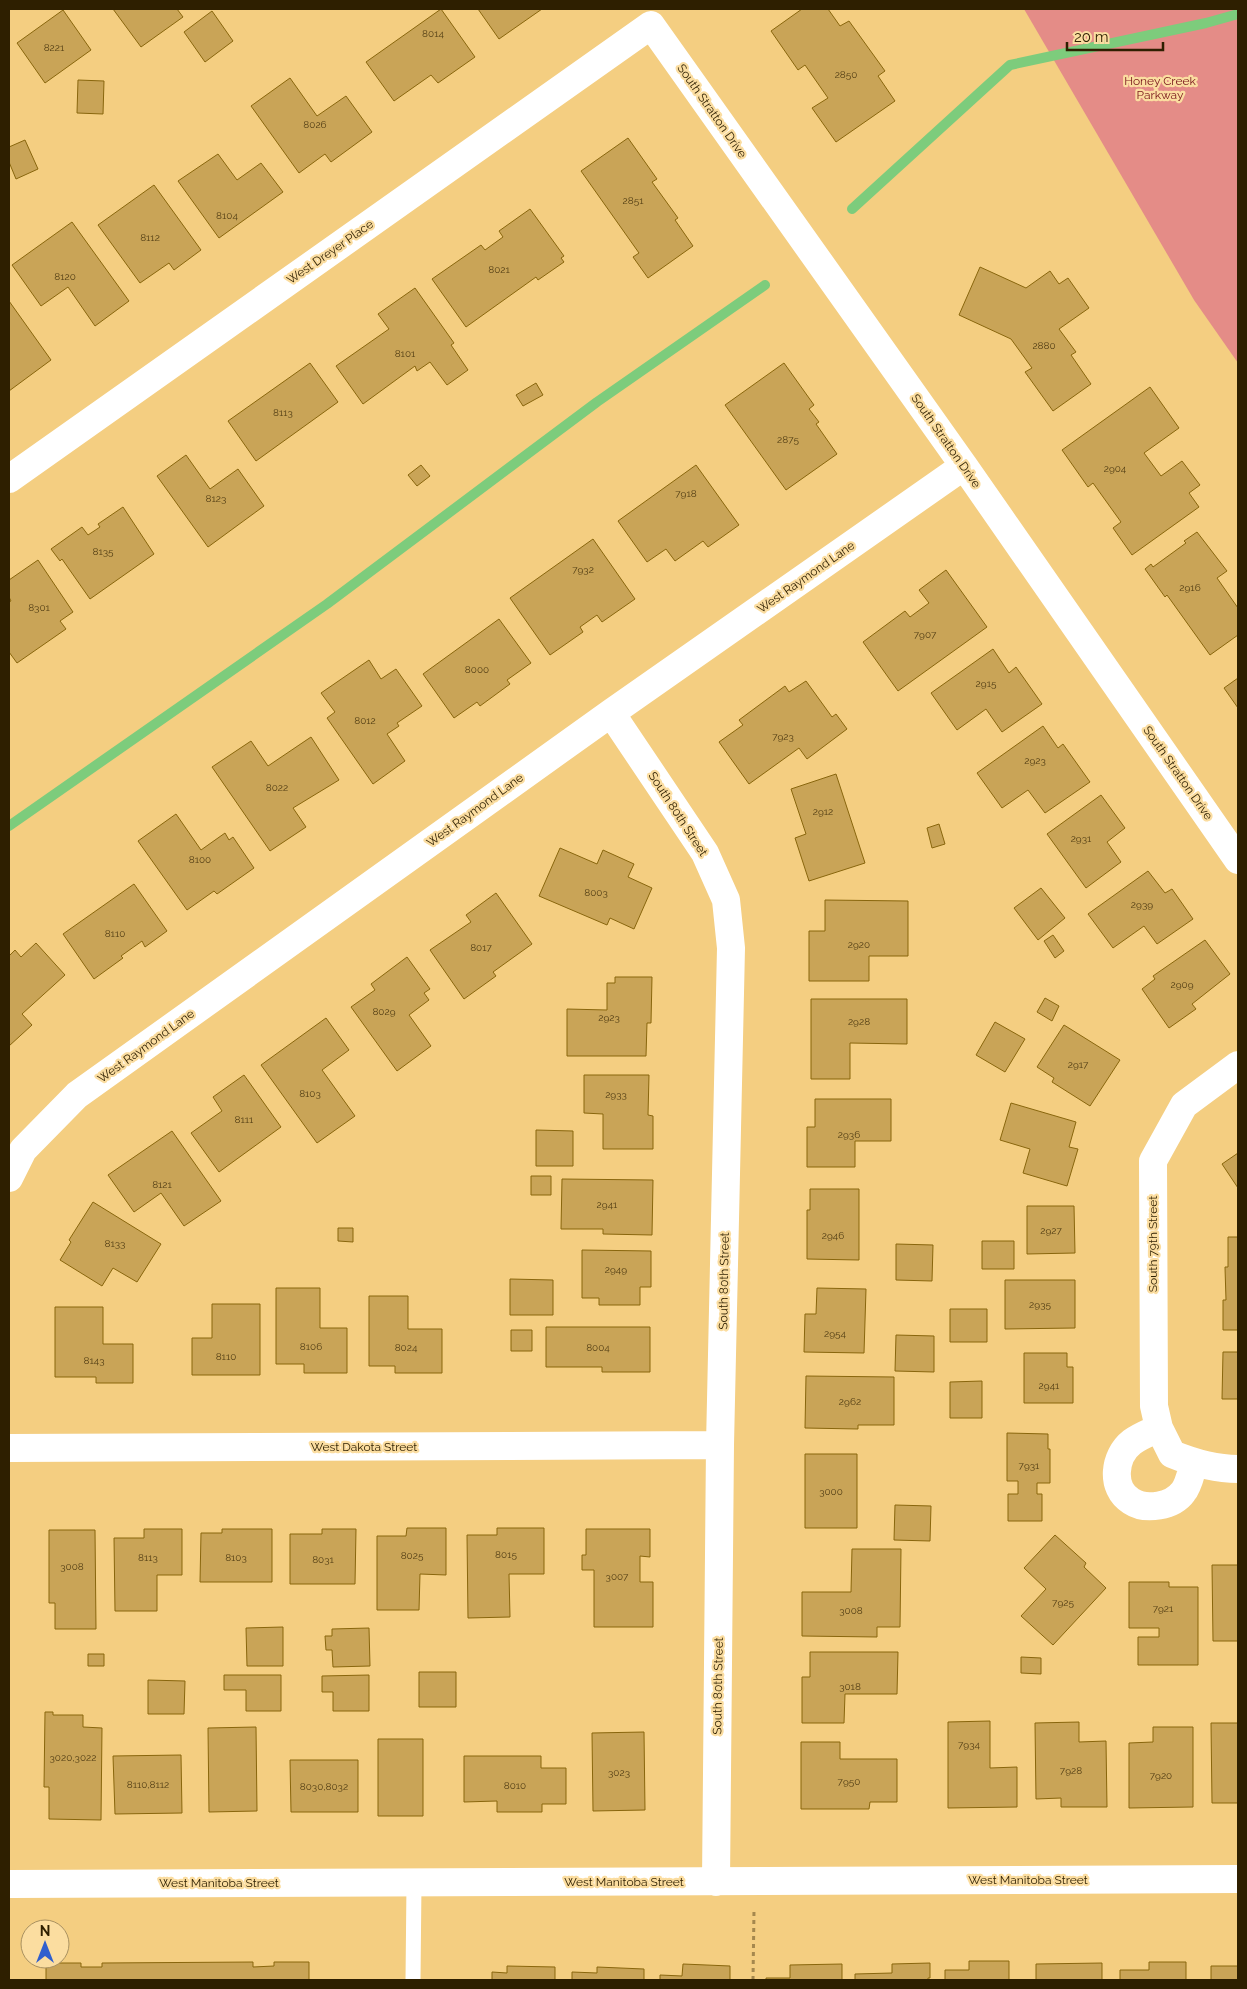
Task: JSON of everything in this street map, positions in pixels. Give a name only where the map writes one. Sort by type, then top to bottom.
[{"type":"street","name":"South Stratton Drive","points":[[651,25],[964,466],[1238,860]]},
{"type":"street","name":"West Dreyer Place","points":[[9,479],[651,25]]},
{"type":"street","name":"West Raymond Lane","points":[[9,1178],[23,1150],[77,1095],[611,713],[964,466]]},
{"type":"street","name":"South 80th Street","points":[[611,713],[705,854],[726,900],[731,948],[720,1445],[716,1882]]},
{"type":"street","name":"South 79th Street","points":[[1183,1459],[1159,1428],[1154,1406],[1153,1161],[1184,1105],[1238,1065]]},
{"type":"street","points":[[1159,1428],[1131,1442],[1120,1458],[1116,1471],[1119,1488],[1131,1502],[1152,1506],[1170,1503],[1184,1492],[1183,1459],[1225,1469],[1238,1469]]},
{"type":"street","name":"West Dakota Street","points":[[9,1448],[720,1445]]},
{"type":"street","name":"West Manitoba Street","points":[[9,1884],[1238,1879]]},
{"type":"lane","points":[[414,1883],[414,1980]]},
{"type":"path","points":[[753,1980],[755,1882]]},
{"type":"green space","name":"Honey Creek Parkway","points":[[1024,9],[1238,9],[1238,363],[1194,300]]},
{"type":"building","points":[[113,9],[177,9],[183,17],[141,47]]},
{"type":"building","points":[[441,9],[475,57],[438,83],[431,75],[394,101],[366,62]]},
{"type":"building","points":[[478,9],[542,9],[499,39]]},
{"type":"building","points":[[802,9],[828,9],[840,26],[849,21],[885,71],[878,76],[895,101],[836,142],[812,108],[828,98],[805,65],[798,70],[771,31]]},
{"type":"building","points":[[63,10],[91,50],[45,83],[17,43]]},
{"type":"building","points":[[212,11],[233,41],[205,62],[184,32]]},
{"type":"building","points":[[290,78],[317,116],[346,96],[372,132],[331,162],[325,154],[299,173],[251,106]]},
{"type":"building","points":[[78,80],[104,81],[103,114],[77,113]]},
{"type":"building","points":[[628,138],[657,179],[652,182],[678,218],[675,220],[693,246],[648,278],[633,257],[639,253],[581,171]]},
{"type":"building","points":[[25,140],[38,169],[16,179],[9,162],[9,147]]},
{"type":"building","points":[[218,154],[237,180],[261,163],[283,192],[219,238],[178,181]]},
{"type":"building","points":[[154,185],[201,250],[174,270],[169,263],[140,283],[98,225]]},
{"type":"building","points":[[530,209],[564,256],[561,258],[564,262],[538,280],[536,277],[466,327],[432,279],[481,245],[485,250],[503,237],[499,231]]},
{"type":"building","points":[[72,222],[129,301],[95,326],[68,287],[41,306],[12,265]]},
{"type":"building","points":[[980,267],[1026,288],[1050,271],[1059,284],[1068,278],[1089,308],[1059,329],[1076,352],[1071,355],[1091,384],[1053,411],[1025,372],[1032,368],[1011,339],[959,315]]},
{"type":"building","points":[[415,288],[454,343],[451,345],[468,370],[447,385],[430,362],[417,371],[415,366],[363,404],[336,366],[389,329],[378,314]]},
{"type":"building","points":[[9,301],[51,360],[9,391]]},
{"type":"building","points":[[310,363],[338,402],[256,461],[228,421]]},
{"type":"building","points":[[784,363],[814,405],[809,409],[819,422],[816,424],[837,454],[786,490],[725,405]]},
{"type":"building","points":[[536,383],[543,395],[523,406],[516,395]]},
{"type":"building","points":[[1150,387],[1179,428],[1144,453],[1161,476],[1182,461],[1200,485],[1189,493],[1199,507],[1132,555],[1113,528],[1121,522],[1093,483],[1088,487],[1062,450]]},
{"type":"building","points":[[186,455],[210,489],[238,469],[264,506],[208,547],[157,476]]},
{"type":"building","points":[[421,465],[430,476],[417,486],[408,475]]},
{"type":"building","points":[[696,465],[739,525],[708,547],[703,541],[675,561],[666,549],[647,562],[618,521]]},
{"type":"building","points":[[123,507],[154,554],[90,599],[62,559],[60,561],[51,549],[82,527],[88,535],[100,527],[98,524]]},
{"type":"building","points":[[1197,532],[1227,571],[1217,578],[1238,608],[1238,635],[1210,655],[1167,595],[1165,597],[1145,569],[1151,564],[1153,567],[1186,543],[1184,541]]},
{"type":"building","points":[[593,539],[635,599],[602,622],[597,615],[580,627],[583,632],[550,655],[510,598]]},
{"type":"building","points":[[38,560],[73,612],[60,621],[66,629],[17,663],[9,652],[9,602],[11,601],[9,597],[9,580]]},
{"type":"building","points":[[946,570],[987,627],[898,691],[863,642],[905,611],[910,617],[929,603],[919,590]]},
{"type":"building","points":[[499,619],[531,663],[507,680],[510,684],[480,706],[477,702],[454,718],[423,674]]},
{"type":"building","points":[[993,649],[1009,673],[1016,667],[1042,704],[1002,732],[986,709],[957,730],[931,693]]},
{"type":"building","points":[[369,660],[381,679],[396,669],[422,706],[397,723],[399,726],[387,734],[405,761],[373,784],[327,718],[335,712],[321,693]]},
{"type":"building","points":[[1238,678],[1238,708],[1224,688]]},
{"type":"building","points":[[806,681],[832,717],[836,714],[847,729],[807,759],[799,748],[749,784],[719,742],[743,725],[739,720],[785,686],[789,692]]},
{"type":"building","points":[[1043,726],[1058,748],[1063,744],[1090,782],[1045,813],[1028,790],[1002,808],[977,773]]},
{"type":"building","points":[[311,737],[339,780],[293,808],[306,827],[270,851],[212,767],[251,741],[268,766]]},
{"type":"building","points":[[836,774],[865,863],[809,881],[795,838],[806,834],[791,789]]},
{"type":"building","points":[[1101,795],[1125,828],[1107,842],[1121,862],[1086,888],[1047,834]]},
{"type":"building","points":[[176,814],[201,850],[225,833],[229,840],[233,837],[254,868],[217,894],[214,891],[187,910],[138,841]]},
{"type":"building","points":[[939,824],[945,844],[932,848],[927,828]]},
{"type":"building","points":[[560,848],[597,864],[603,850],[634,864],[628,877],[652,888],[634,929],[610,918],[607,925],[539,896]]},
{"type":"building","points":[[1148,871],[1165,893],[1172,889],[1193,919],[1157,944],[1144,926],[1113,948],[1088,914]]},
{"type":"building","points":[[134,884],[167,931],[145,947],[142,941],[121,956],[123,958],[94,979],[63,934]]},
{"type":"building","points":[[1041,888],[1065,918],[1038,940],[1014,908]]},
{"type":"building","points":[[496,893],[532,944],[493,972],[496,976],[464,999],[430,950],[471,922],[466,915]]},
{"type":"building","points":[[825,900],[908,901],[908,956],[869,956],[869,981],[809,981],[809,931],[825,931]]},
{"type":"building","points":[[1053,935],[1064,951],[1055,958],[1044,941]]},
{"type":"building","points":[[1205,940],[1230,974],[1192,1004],[1196,1009],[1169,1028],[1142,989],[1155,979],[1153,976]]},
{"type":"building","points":[[36,943],[65,975],[22,1014],[32,1025],[9,1046],[9,956],[15,950],[21,957]]},
{"type":"building","points":[[407,957],[430,989],[424,993],[429,1000],[409,1015],[431,1046],[397,1071],[351,1007],[375,990],[371,984]]},
{"type":"building","points":[[615,977],[652,977],[651,1023],[647,1023],[646,1056],[567,1056],[567,1009],[607,1010],[607,983],[615,983]]},
{"type":"building","points":[[1045,998],[1059,1006],[1052,1021],[1037,1012]]},
{"type":"building","points":[[811,999],[907,999],[907,1044],[850,1043],[850,1079],[811,1079]]},
{"type":"building","points":[[326,1018],[349,1050],[322,1070],[355,1116],[317,1143],[261,1065]]},
{"type":"building","points":[[995,1022],[1025,1039],[1005,1072],[976,1055]]},
{"type":"building","points":[[1064,1025],[1120,1060],[1090,1106],[1052,1082],[1054,1078],[1037,1067]]},
{"type":"building","points":[[244,1075],[281,1127],[219,1172],[191,1133],[222,1111],[213,1097]]},
{"type":"building","points":[[584,1075],[649,1075],[648,1115],[653,1116],[653,1149],[603,1149],[603,1114],[584,1113]]},
{"type":"building","points":[[815,1099],[891,1099],[891,1141],[855,1141],[855,1167],[807,1167],[807,1127],[815,1127]]},
{"type":"building","points":[[1011,1103],[1076,1122],[1069,1147],[1078,1149],[1067,1186],[1023,1173],[1030,1149],[1000,1140]]},
{"type":"building","points":[[536,1130],[573,1131],[573,1166],[536,1166]]},
{"type":"building","points":[[172,1131],[221,1201],[184,1226],[161,1193],[134,1212],[108,1175]]},
{"type":"building","points":[[1238,1153],[1238,1188],[1222,1164]]},
{"type":"building","points":[[531,1176],[551,1176],[551,1195],[531,1195]]},
{"type":"building","points":[[562,1179],[653,1180],[652,1235],[603,1234],[603,1229],[561,1229]]},
{"type":"building","points":[[810,1189],[859,1189],[859,1260],[807,1259],[807,1210],[810,1210]]},
{"type":"building","points":[[93,1202],[161,1244],[137,1282],[113,1268],[102,1286],[60,1260],[71,1242],[69,1240]]},
{"type":"building","points":[[1027,1206],[1074,1206],[1075,1253],[1027,1254]]},
{"type":"building","points":[[338,1228],[353,1228],[353,1242],[338,1241]]},
{"type":"building","points":[[1228,1237],[1238,1237],[1238,1330],[1223,1330],[1223,1300],[1226,1300],[1225,1267],[1228,1267]]},
{"type":"building","points":[[982,1241],[1014,1241],[1014,1269],[982,1269]]},
{"type":"building","points":[[896,1244],[933,1245],[932,1281],[896,1280]]},
{"type":"building","points":[[582,1250],[651,1251],[651,1287],[640,1287],[640,1305],[599,1305],[599,1298],[582,1298]]},
{"type":"building","points":[[510,1279],[553,1280],[553,1315],[510,1315]]},
{"type":"building","points":[[1005,1280],[1075,1280],[1075,1328],[1005,1329]]},
{"type":"building","points":[[276,1288],[320,1288],[320,1328],[347,1328],[347,1373],[304,1373],[304,1364],[276,1364]]},
{"type":"building","points":[[817,1288],[866,1289],[864,1353],[804,1352],[805,1314],[816,1314]]},
{"type":"building","points":[[369,1296],[408,1296],[408,1329],[442,1329],[442,1373],[395,1373],[395,1366],[369,1366]]},
{"type":"building","points":[[212,1304],[260,1304],[260,1375],[192,1375],[192,1338],[212,1338]]},
{"type":"building","points":[[55,1307],[103,1307],[103,1344],[133,1344],[133,1383],[96,1383],[96,1377],[55,1377]]},
{"type":"building","points":[[950,1309],[987,1309],[987,1342],[950,1342]]},
{"type":"building","points":[[546,1327],[650,1327],[650,1372],[602,1372],[602,1367],[546,1367]]},
{"type":"building","points":[[511,1330],[532,1330],[532,1351],[511,1351]]},
{"type":"building","points":[[896,1335],[934,1336],[934,1372],[895,1371]]},
{"type":"building","points":[[1223,1352],[1238,1352],[1238,1399],[1222,1399]]},
{"type":"building","points":[[1024,1353],[1067,1353],[1067,1367],[1073,1367],[1073,1403],[1024,1403]]},
{"type":"building","points":[[806,1376],[894,1377],[894,1425],[858,1425],[858,1429],[805,1428]]},
{"type":"building","points":[[982,1381],[982,1418],[950,1418],[950,1382]]},
{"type":"building","points":[[1007,1433],[1048,1434],[1050,1483],[1037,1483],[1037,1494],[1042,1494],[1042,1521],[1008,1521],[1008,1494],[1018,1494],[1018,1481],[1007,1481]]},
{"type":"building","points":[[805,1454],[857,1454],[857,1528],[805,1528]]},
{"type":"building","points":[[895,1505],[931,1506],[930,1541],[894,1540]]},
{"type":"building","points":[[407,1528],[446,1528],[446,1575],[420,1574],[419,1610],[377,1610],[377,1536],[406,1536]]},
{"type":"building","points":[[497,1528],[544,1528],[544,1574],[509,1574],[510,1617],[468,1618],[467,1535],[497,1535]]},
{"type":"building","points":[[144,1529],[182,1529],[182,1575],[157,1575],[157,1611],[115,1611],[114,1538],[144,1538]]},
{"type":"building","points":[[222,1529],[272,1529],[272,1582],[200,1582],[201,1533],[222,1533]]},
{"type":"building","points":[[322,1529],[356,1529],[355,1584],[290,1584],[290,1534],[322,1534]]},
{"type":"building","points":[[586,1529],[650,1529],[650,1557],[640,1556],[640,1582],[653,1582],[653,1627],[594,1627],[594,1570],[582,1570],[582,1555],[586,1555]]},
{"type":"building","points":[[49,1530],[95,1530],[96,1629],[55,1629],[55,1603],[49,1603]]},
{"type":"building","points":[[1055,1535],[1086,1563],[1084,1567],[1106,1588],[1053,1645],[1021,1616],[1046,1589],[1024,1568]]},
{"type":"building","points":[[852,1549],[901,1549],[900,1627],[877,1627],[877,1637],[802,1636],[802,1592],[851,1592]]},
{"type":"building","points":[[1212,1565],[1238,1565],[1238,1641],[1213,1641]]},
{"type":"building","points":[[1129,1582],[1169,1582],[1169,1587],[1198,1587],[1198,1665],[1138,1665],[1138,1637],[1159,1637],[1159,1628],[1129,1628]]},
{"type":"building","points":[[283,1627],[283,1666],[247,1666],[246,1628]]},
{"type":"building","points":[[369,1628],[370,1666],[333,1667],[332,1650],[326,1650],[325,1636],[332,1636],[332,1629]]},
{"type":"building","points":[[810,1652],[898,1652],[897,1694],[845,1694],[844,1723],[802,1723],[802,1677],[810,1677]]},
{"type":"building","points":[[88,1654],[104,1654],[104,1666],[88,1666]]},
{"type":"building","points":[[1021,1657],[1041,1658],[1041,1674],[1021,1673]]},
{"type":"building","points":[[419,1672],[456,1672],[456,1707],[419,1707]]},
{"type":"building","points":[[224,1675],[281,1675],[281,1711],[246,1711],[246,1690],[224,1690]]},
{"type":"building","points":[[369,1675],[369,1711],[333,1711],[333,1692],[322,1692],[322,1676]]},
{"type":"building","points":[[148,1680],[185,1681],[184,1714],[148,1714]]},
{"type":"building","points":[[45,1712],[53,1712],[53,1715],[83,1715],[83,1727],[102,1728],[101,1820],[49,1819],[49,1787],[44,1787]]},
{"type":"building","points":[[990,1721],[990,1768],[1017,1767],[1017,1807],[948,1808],[948,1722]]},
{"type":"building","points":[[1079,1722],[1079,1742],[1106,1741],[1107,1807],[1061,1807],[1061,1798],[1036,1799],[1035,1723]]},
{"type":"building","points":[[1211,1723],[1238,1723],[1238,1803],[1212,1803]]},
{"type":"building","points":[[256,1727],[257,1811],[209,1812],[208,1728]]},
{"type":"building","points":[[1153,1727],[1193,1727],[1193,1807],[1129,1808],[1129,1743],[1153,1742]]},
{"type":"building","points":[[644,1732],[645,1810],[593,1811],[592,1733]]},
{"type":"building","points":[[378,1739],[423,1739],[423,1816],[378,1816]]},
{"type":"building","points":[[801,1742],[840,1742],[840,1759],[897,1759],[897,1802],[870,1802],[869,1809],[801,1809]]},
{"type":"building","points":[[181,1755],[182,1813],[115,1814],[113,1756]]},
{"type":"building","points":[[464,1756],[541,1756],[541,1768],[566,1768],[566,1804],[542,1804],[542,1812],[497,1812],[497,1801],[464,1802]]},
{"type":"building","points":[[290,1760],[358,1760],[358,1812],[291,1812]]},
{"type":"building","points":[[969,1961],[1009,1961],[1009,1980],[945,1980],[945,1970],[969,1970]]},
{"type":"building","points":[[253,1962],[253,1967],[274,1966],[274,1962],[309,1962],[309,1980],[46,1980],[46,1969],[70,1969],[70,1963],[81,1963],[81,1967],[102,1967],[102,1963]]},
{"type":"building","points":[[1149,1962],[1186,1962],[1186,1980],[1120,1980],[1120,1970],[1149,1970]]},
{"type":"building","points":[[930,1963],[930,1978],[928,1980],[855,1980],[855,1974],[892,1973],[892,1964]]},
{"type":"building","points":[[1102,1963],[1102,1980],[1036,1980],[1036,1964]]},
{"type":"building","points":[[683,1964],[730,1966],[730,1980],[660,1980],[660,1975],[682,1976]]},
{"type":"building","points":[[842,1964],[842,1980],[766,1980],[766,1978],[790,1978],[790,1965]]},
{"type":"building","points":[[507,1966],[555,1967],[555,1980],[492,1980],[492,1972],[507,1973]]},
{"type":"building","points":[[1211,1966],[1238,1966],[1238,1980],[1211,1980]]},
{"type":"building","points":[[597,1967],[644,1969],[644,1980],[572,1980],[572,1972],[597,1973]]},
{"type":"waterway","points":[[852,209],[1010,65],[1206,23],[1238,14]]},
{"type":"waterway","points":[[9,826],[327,604],[597,402],[765,285]]}]
